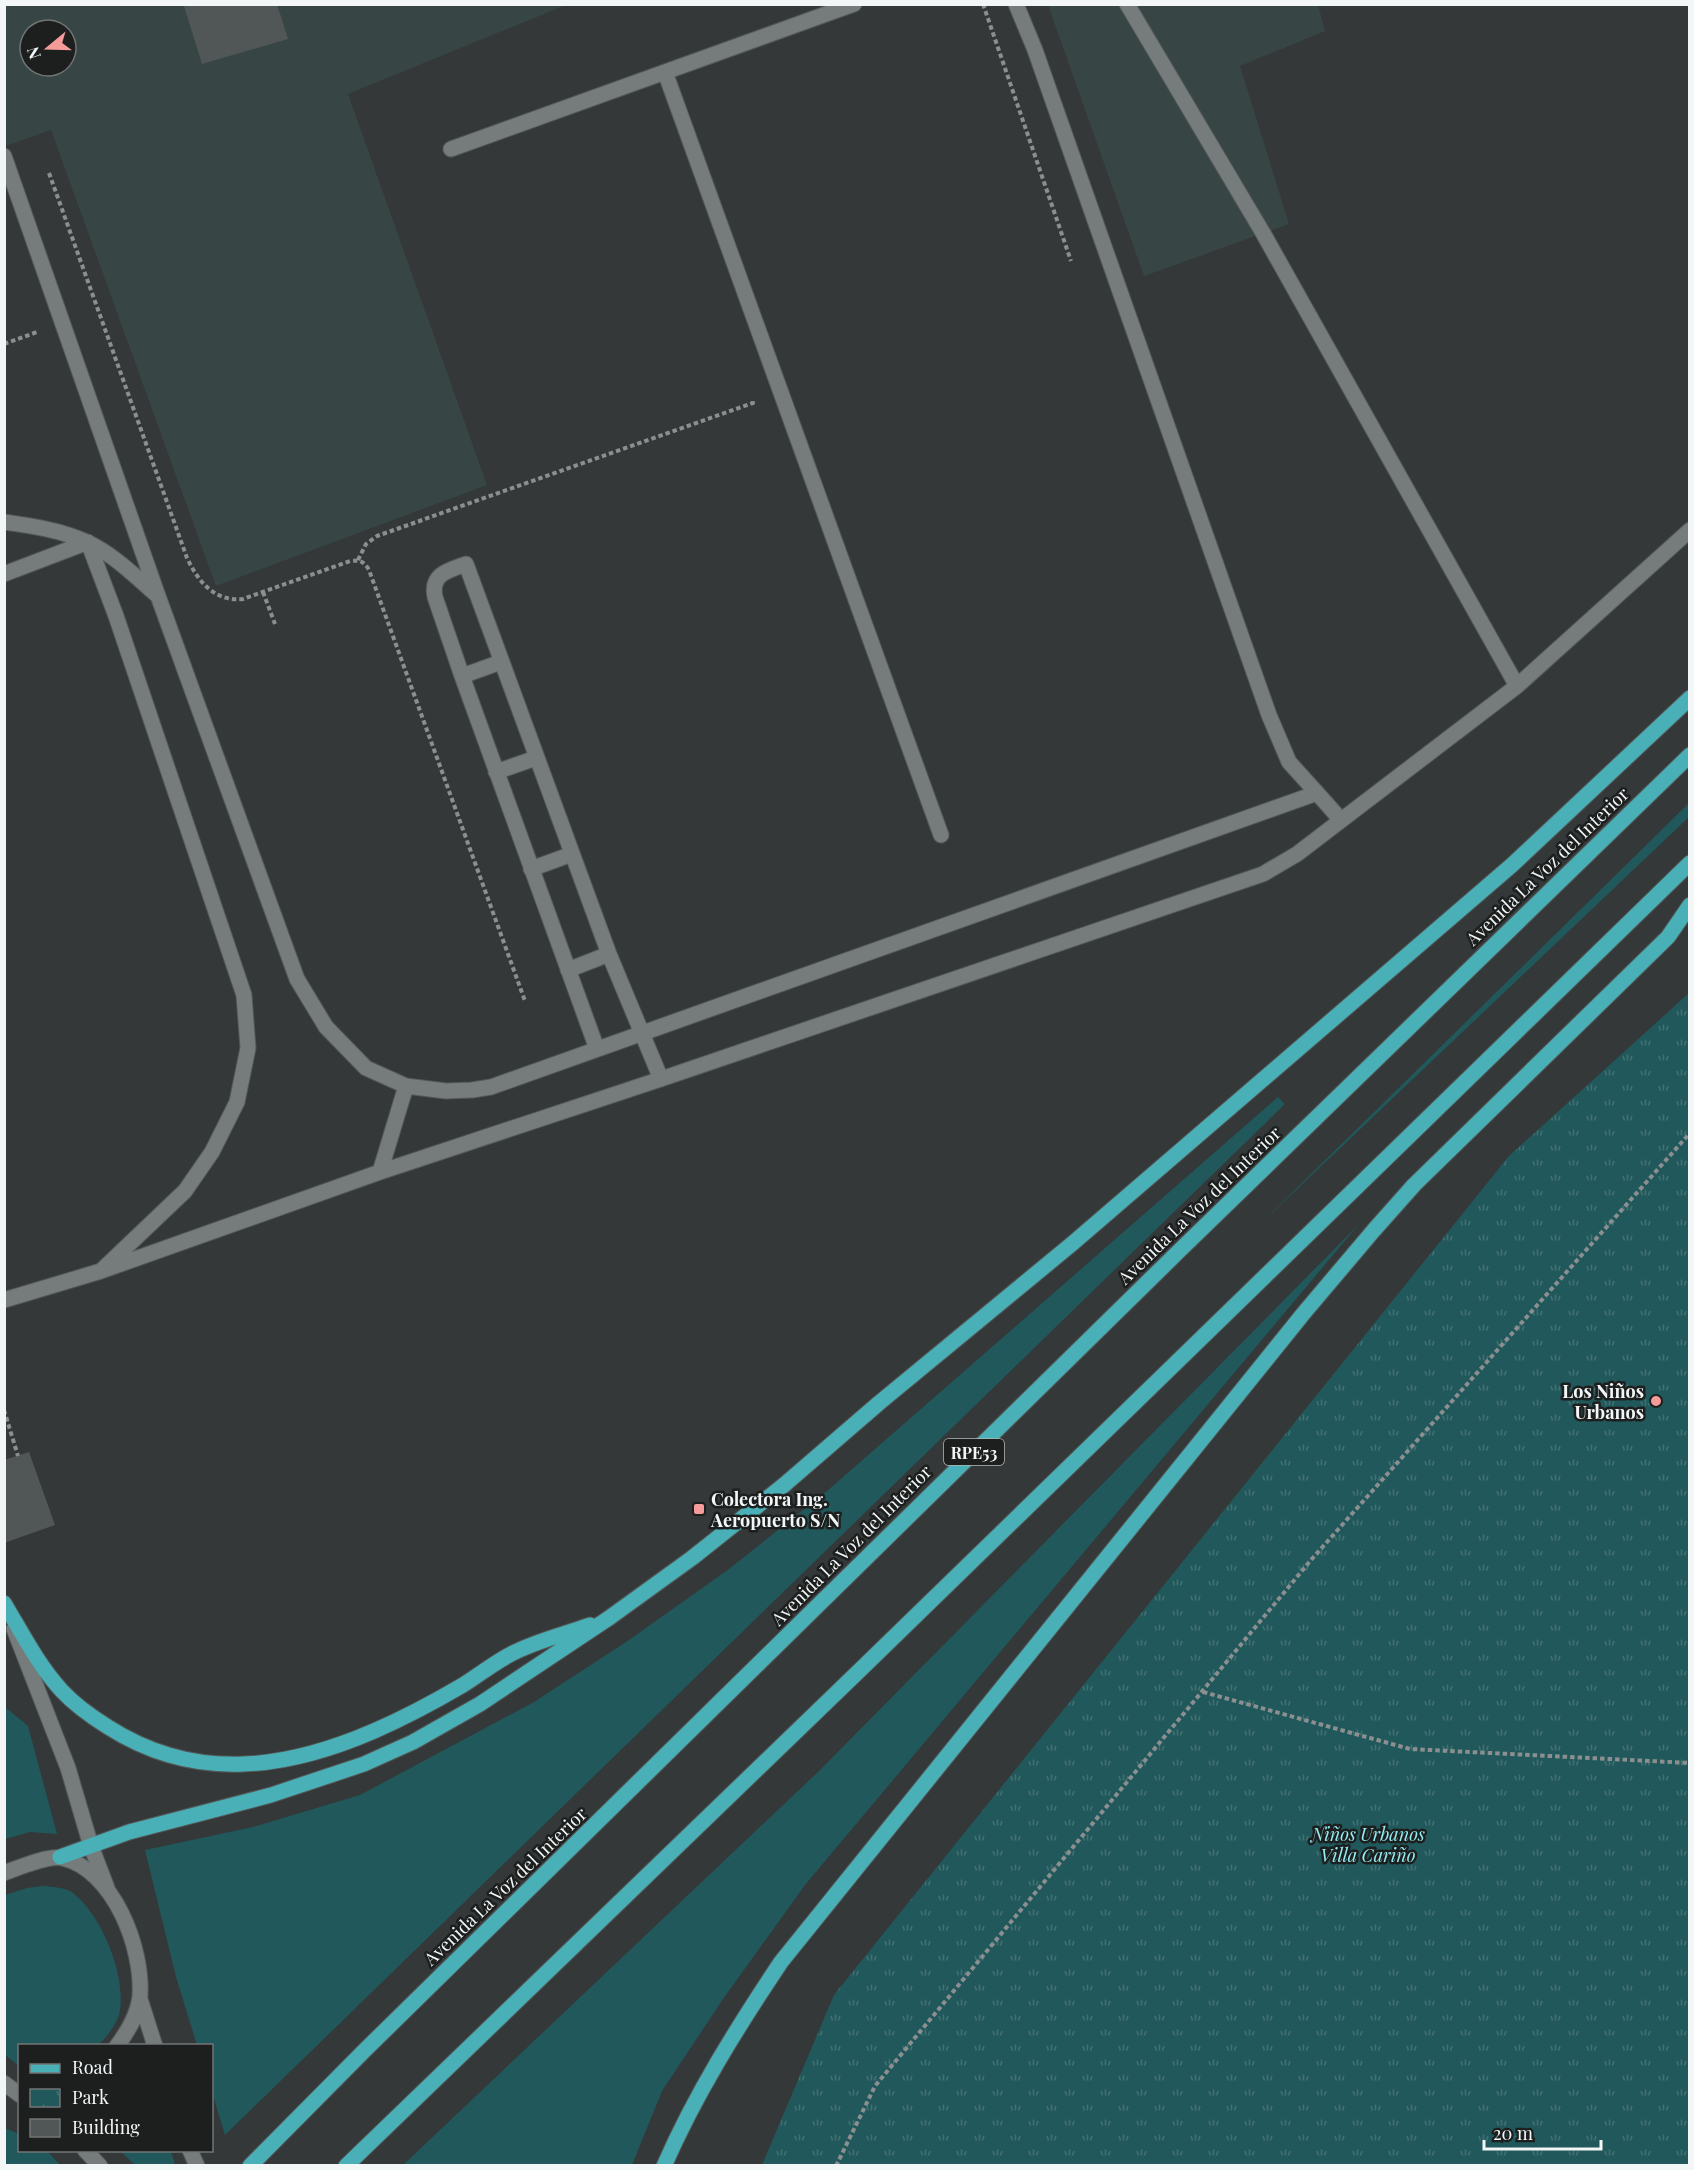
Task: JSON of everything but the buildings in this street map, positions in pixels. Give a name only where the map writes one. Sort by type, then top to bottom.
[{"type":"main road","points":[[451,149],[854,4]]},
{"type":"main road","points":[[1016,4],[1035,50],[1269,715],[1289,762],[1341,820]]},
{"type":"main road","points":[[1127,4],[1263,233],[1517,686]]},
{"type":"main road","points":[[666,72],[941,836]]},
{"type":"main road","points":[[4,156],[158,596],[297,979],[326,1027],[366,1068],[406,1086],[446,1091],[491,1087],[1317,794]]},
{"type":"main road","points":[[4,522],[41,527],[88,542],[120,564],[158,596]]},
{"type":"main road","points":[[4,1300],[101,1271],[380,1172],[1263,874],[1297,854],[1517,686],[1689,530]]},
{"type":"main road","points":[[4,574],[88,542]]},
{"type":"main road","points":[[88,542],[120,627],[244,995],[248,1048],[237,1102],[212,1152],[186,1191],[101,1271]]},
{"type":"main road","points":[[597,1049],[435,597],[435,583],[443,572],[466,564],[609,954],[661,1079]]},
{"type":"main road","points":[[462,676],[501,662]]},
{"type":"main road","points":[[4,1873],[60,1857],[129,1832],[271,1795],[364,1764],[413,1742],[480,1704],[609,1618],[692,1558],[784,1485],[879,1403],[1073,1243],[1512,865],[1689,698]]},
{"type":"main road","name":"Avenida La Voz del Interior","points":[[250,2166],[365,2050],[1187,1243],[1689,755]]},
{"type":"main road","points":[[496,772],[536,758]]},
{"type":"main road","points":[[531,869],[572,854]]},
{"type":"main road","points":[[346,2166],[860,1670],[1689,863]]},
{"type":"main road","points":[[664,2166],[703,2085],[734,2032],[781,1962],[1296,1323],[1414,1185],[1668,938],[1689,905]]},
{"type":"main road","points":[[568,970],[609,954]]},
{"type":"main road","points":[[380,1172],[406,1086]]},
{"type":"main road","points":[[4,1604],[39,1661],[63,1692],[92,1716],[127,1739],[161,1753],[192,1761],[224,1765],[288,1760],[372,1732],[461,1686],[514,1652],[609,1618]]},
{"type":"main road","points":[[4,1604],[68,1768],[91,1846],[107,1888],[124,1918],[135,1949],[140,1996],[153,2044]]},
{"type":"main road","points":[[60,1857],[93,1874],[107,1888]]},
{"type":"main road","points":[[118,2044],[136,2013],[140,1996]]},
{"type":"main road","points":[[4,2082],[18,2094]]},
{"type":"main road","points":[[86,2152],[100,2166]]},
{"type":"main road","points":[[190,2152],[197,2166]]},
{"type":"path","points":[[983,4],[1071,261]]},
{"type":"path","points":[[50,173],[183,548],[196,577],[207,589],[235,600],[350,561],[364,562],[369,570],[525,1001]]},
{"type":"path","points":[[358,560],[366,544],[377,536],[753,403],[750,394]]},
{"type":"path","points":[[264,592],[274,624]]},
{"type":"path","points":[[836,2166],[875,2086],[1311,1560],[1689,1133]]},
{"type":"path","points":[[4,1410],[18,1456]]},
{"type":"path","points":[[1203,1692],[1410,1749],[1689,1763]]},
{"type":"shaded area","points":[[4,5],[566,5],[348,94],[487,485],[216,586],[51,130],[5,146]]},
{"type":"shaded area","points":[[1048,5],[1318,5],[1325,31],[1240,66],[1289,224],[1144,276]]},
{"type":"green space","points":[[1689,803],[1689,817],[1255,1229]]},
{"type":"green space","name":"Niños Urbanos Villa Cariño","points":[[1689,993],[1689,2165],[762,2165],[834,1995],[1509,1156]]},
{"type":"green space","points":[[1278,1097],[1285,1104],[225,2135],[213,2095],[213,2044],[197,2044],[176,1977],[145,1850],[253,1827],[360,1795],[534,1702],[629,1640],[729,1569],[827,1491]]},
{"type":"green space","points":[[1359,1224],[805,1885],[723,1999],[662,2091],[632,2165],[403,2165],[819,1771]]},
{"type":"green space","points":[[5,1707],[28,1726],[57,1834],[30,1832],[5,1839]]},
{"type":"green space","points":[[42,1886],[70,1891],[84,1903],[94,1916],[110,1949],[120,1984],[121,2000],[119,2015],[115,2023],[99,2044],[18,2044],[18,2065],[5,2055],[5,1895]]},
{"type":"green space","points":[[5,2128],[18,2134],[18,2152],[48,2152],[60,2165],[5,2165]]},
{"type":"green space","points":[[121,2152],[171,2152],[175,2165],[135,2165]]},
{"type":"place","name":"Los Niños Urbanos","points":[[1656,1401]]},
{"type":"place","name":"Colectora Ing. Aeropuerto S/N","points":[[699,1509]]}]
